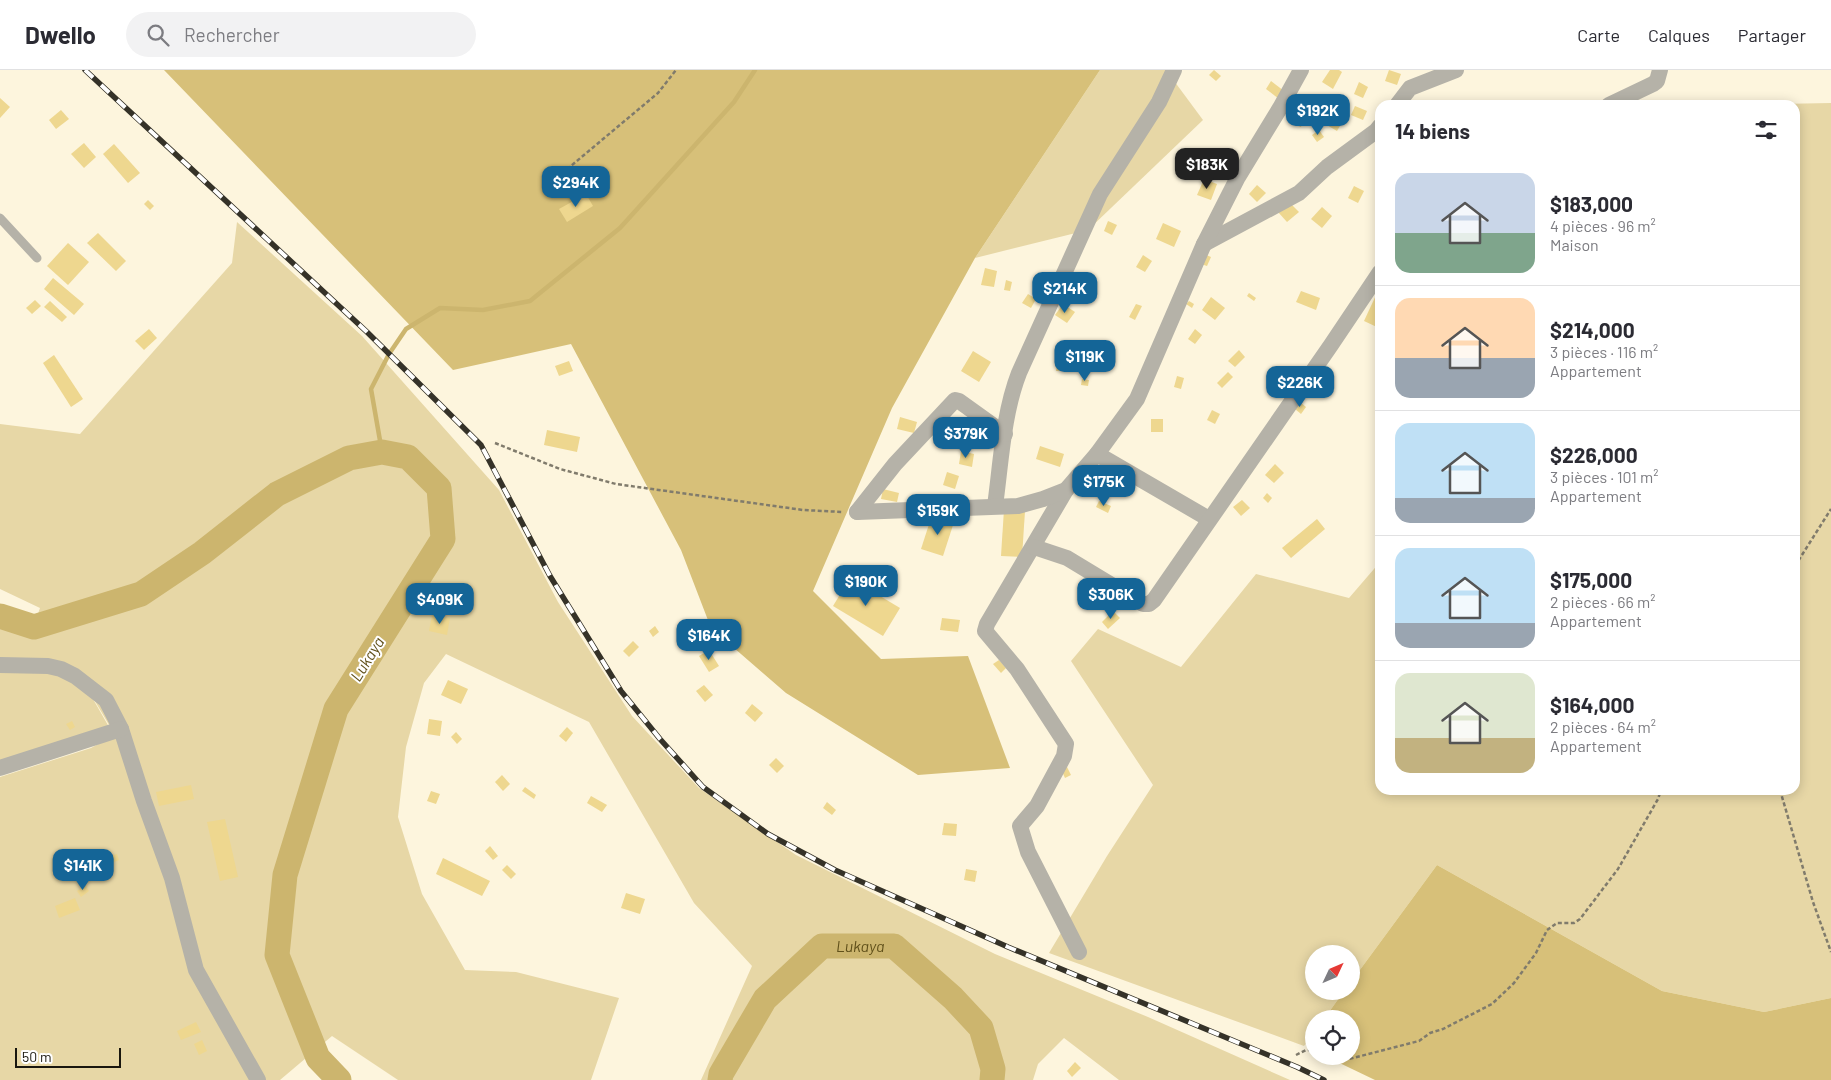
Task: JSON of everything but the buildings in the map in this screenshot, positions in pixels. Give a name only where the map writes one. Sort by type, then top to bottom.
[{"type":"street","points":[[995,506],[1005,434],[1014,387],[1019,373],[1100,194],[1159,102],[1174,70]]},
{"type":"street","points":[[1079,952],[1028,852],[1020,826],[1037,806],[1064,756],[1066,744],[1017,669],[985,631],[1066,490],[1097,454],[1137,399],[1204,244],[1238,177],[1301,70]]},
{"type":"street","points":[[1401,100],[1410,88],[1456,70]]},
{"type":"street","points":[[1619,100],[1657,81],[1660,70]]},
{"type":"street","points":[[1204,244],[1299,193],[1327,167],[1375,132]]},
{"type":"street","points":[[1034,547],[1067,558],[1143,604],[1149,604],[1154,600],[1375,279]]},
{"type":"street","points":[[857,512],[895,464],[955,400],[1005,434]]},
{"type":"street","points":[[1097,454],[1209,519]]},
{"type":"street","points":[[857,512],[1018,506],[1066,490]]},
{"type":"street","points":[[0,666],[48,666],[61,669],[75,676],[106,700],[121,729],[144,801],[172,878],[196,970],[258,1080]]},
{"type":"street","points":[[0,768],[121,729]]},
{"type":"lane","points":[[0,218],[37,258]]},
{"type":"path","points":[[547,186],[658,93],[676,70]]},
{"type":"path","points":[[495,443],[560,469],[616,484],[803,510],[857,512]]},
{"type":"path","points":[[1800,558],[1831,509]]},
{"type":"path","points":[[1360,1056],[1419,1041],[1430,1033],[1443,1029],[1492,1004],[1514,983],[1536,953],[1547,930],[1557,923],[1574,923],[1580,919],[1618,869],[1659,795]]},
{"type":"path","points":[[1781,795],[1813,902],[1831,952]]},
{"type":"path","points":[[1296,1056],[1305,1051]]},
{"type":"shaded area","points":[[164,70],[1100,70],[975,258],[892,408],[813,591],[881,659],[968,656],[1010,768],[918,775],[786,693],[711,628],[681,550],[571,344],[453,370]]},
{"type":"shaded area","points":[[1100,70],[1166,70],[1203,120],[1088,230],[975,258]]},
{"type":"shaded area","points":[[1831,103],[1831,998],[1764,1012],[1662,991],[1437,865],[1360,970],[1360,945],[1305,945],[1305,1000],[1338,1000],[1330,1010],[1305,1010],[1304,1046],[1049,953],[1107,856],[1153,785],[1071,661],[1098,629],[1181,667],[1256,574],[1349,598],[1375,568],[1375,795],[1800,795],[1800,104]]},
{"type":"shaded area","points":[[237,222],[362,336],[499,490],[558,602],[632,716],[699,788],[796,855],[995,954],[1148,1017],[1290,1080],[1119,1080],[1064,1038],[1038,1064],[1033,1080],[701,1080],[752,966],[694,903],[589,722],[446,654],[424,683],[406,747],[398,817],[422,894],[465,970],[516,972],[619,998],[591,1080],[398,1080],[332,1036],[280,1080],[0,1080],[0,777],[91,748],[115,735],[73,664],[109,727],[0,762],[0,625],[31,634],[40,608],[0,589],[0,424],[80,434],[232,263]]},
{"type":"shaded area","points":[[1437,865],[1662,991],[1764,1012],[1831,998],[1831,1080],[1375,1080],[1344,1065],[1360,1065],[1360,1010],[1330,1010],[1338,1000],[1360,1000],[1360,970]]},
{"type":"waterway","points":[[382,452],[371,389],[389,354],[406,329],[440,308],[483,310],[530,301],[620,228],[734,102],[755,70]]},
{"type":"waterway","name":"Lukaya","points":[[0,616],[34,627],[141,594],[202,553],[277,494],[349,458],[382,452],[408,457],[439,488],[443,539],[336,709],[285,875],[277,955],[318,1058],[339,1080]]},
{"type":"waterway","name":"Lukaya","points":[[720,1080],[721,1074],[765,999],[822,946],[894,946],[953,998],[981,1028],[993,1069],[992,1080]]},
{"type":"railway","points":[[85,70],[367,332],[481,445],[550,576],[621,691],[660,739],[703,787],[768,834],[835,870],[1008,947],[1297,1067],[1324,1080]]}]
